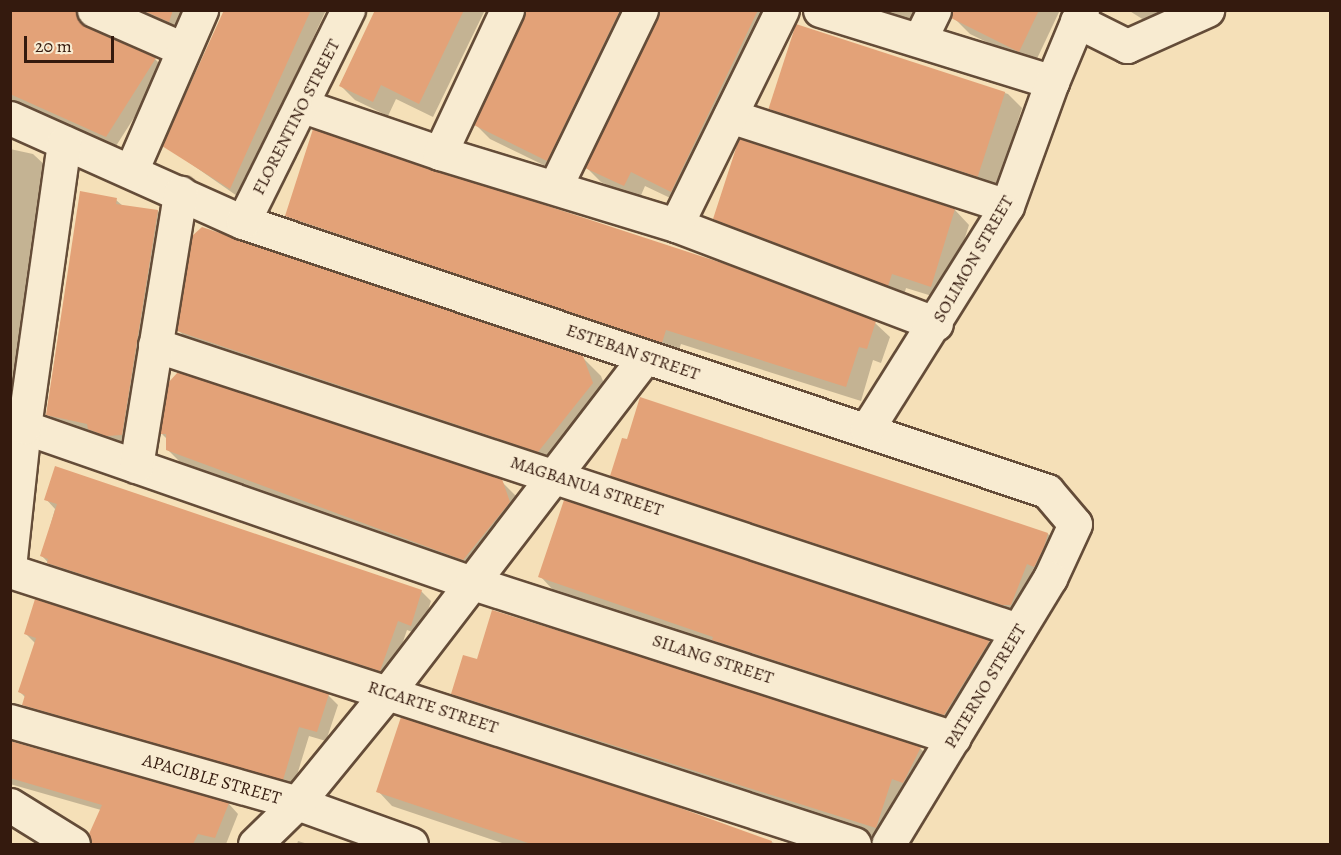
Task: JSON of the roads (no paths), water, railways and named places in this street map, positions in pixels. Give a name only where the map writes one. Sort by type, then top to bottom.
[{"type":"street","points":[[94,10],[183,49]]},
{"type":"street","points":[[131,171],[201,10]]},
{"type":"street","name":"FLORENTINO STREET","points":[[243,222],[303,106],[348,10]]},
{"type":"street","points":[[440,153],[507,10]]},
{"type":"street","points":[[555,187],[641,10]]},
{"type":"street","points":[[676,225],[782,10]]},
{"type":"street","points":[[820,10],[927,25],[1052,82]]},
{"type":"street","points":[[1080,16],[1127,46],[1207,10]]},
{"type":"street","name":"SOLIMON STREET","points":[[867,429],[936,324],[1007,206],[1052,82],[1080,16]]},
{"type":"street","points":[[303,106],[440,153],[676,225],[936,324]]},
{"type":"street","points":[[730,116],[1007,206]]},
{"type":"street","name":"ESTEBAN STREET","points":[[10,118],[243,222],[867,429],[1047,492],[1075,524]]},
{"type":"street","points":[[10,558],[24,426],[64,143]]},
{"type":"street","points":[[136,466],[180,193]]},
{"type":"street","name":"MAGBANUA STREET","points":[[154,345],[556,475],[1018,630]]},
{"type":"street","points":[[255,844],[297,803],[388,692],[645,357]]},
{"type":"street","name":"SILANG STREET","points":[[24,426],[473,583],[954,738]]},
{"type":"street","name":"PATERNO STREET","points":[[888,844],[1050,578],[1075,524]]},
{"type":"street","name":"RICARTE STREET","points":[[10,571],[854,844]]},
{"type":"street","name":"APACIBLE STREET","points":[[10,721],[297,803],[411,844]]},
{"type":"street","points":[[10,805],[73,844]]}]
